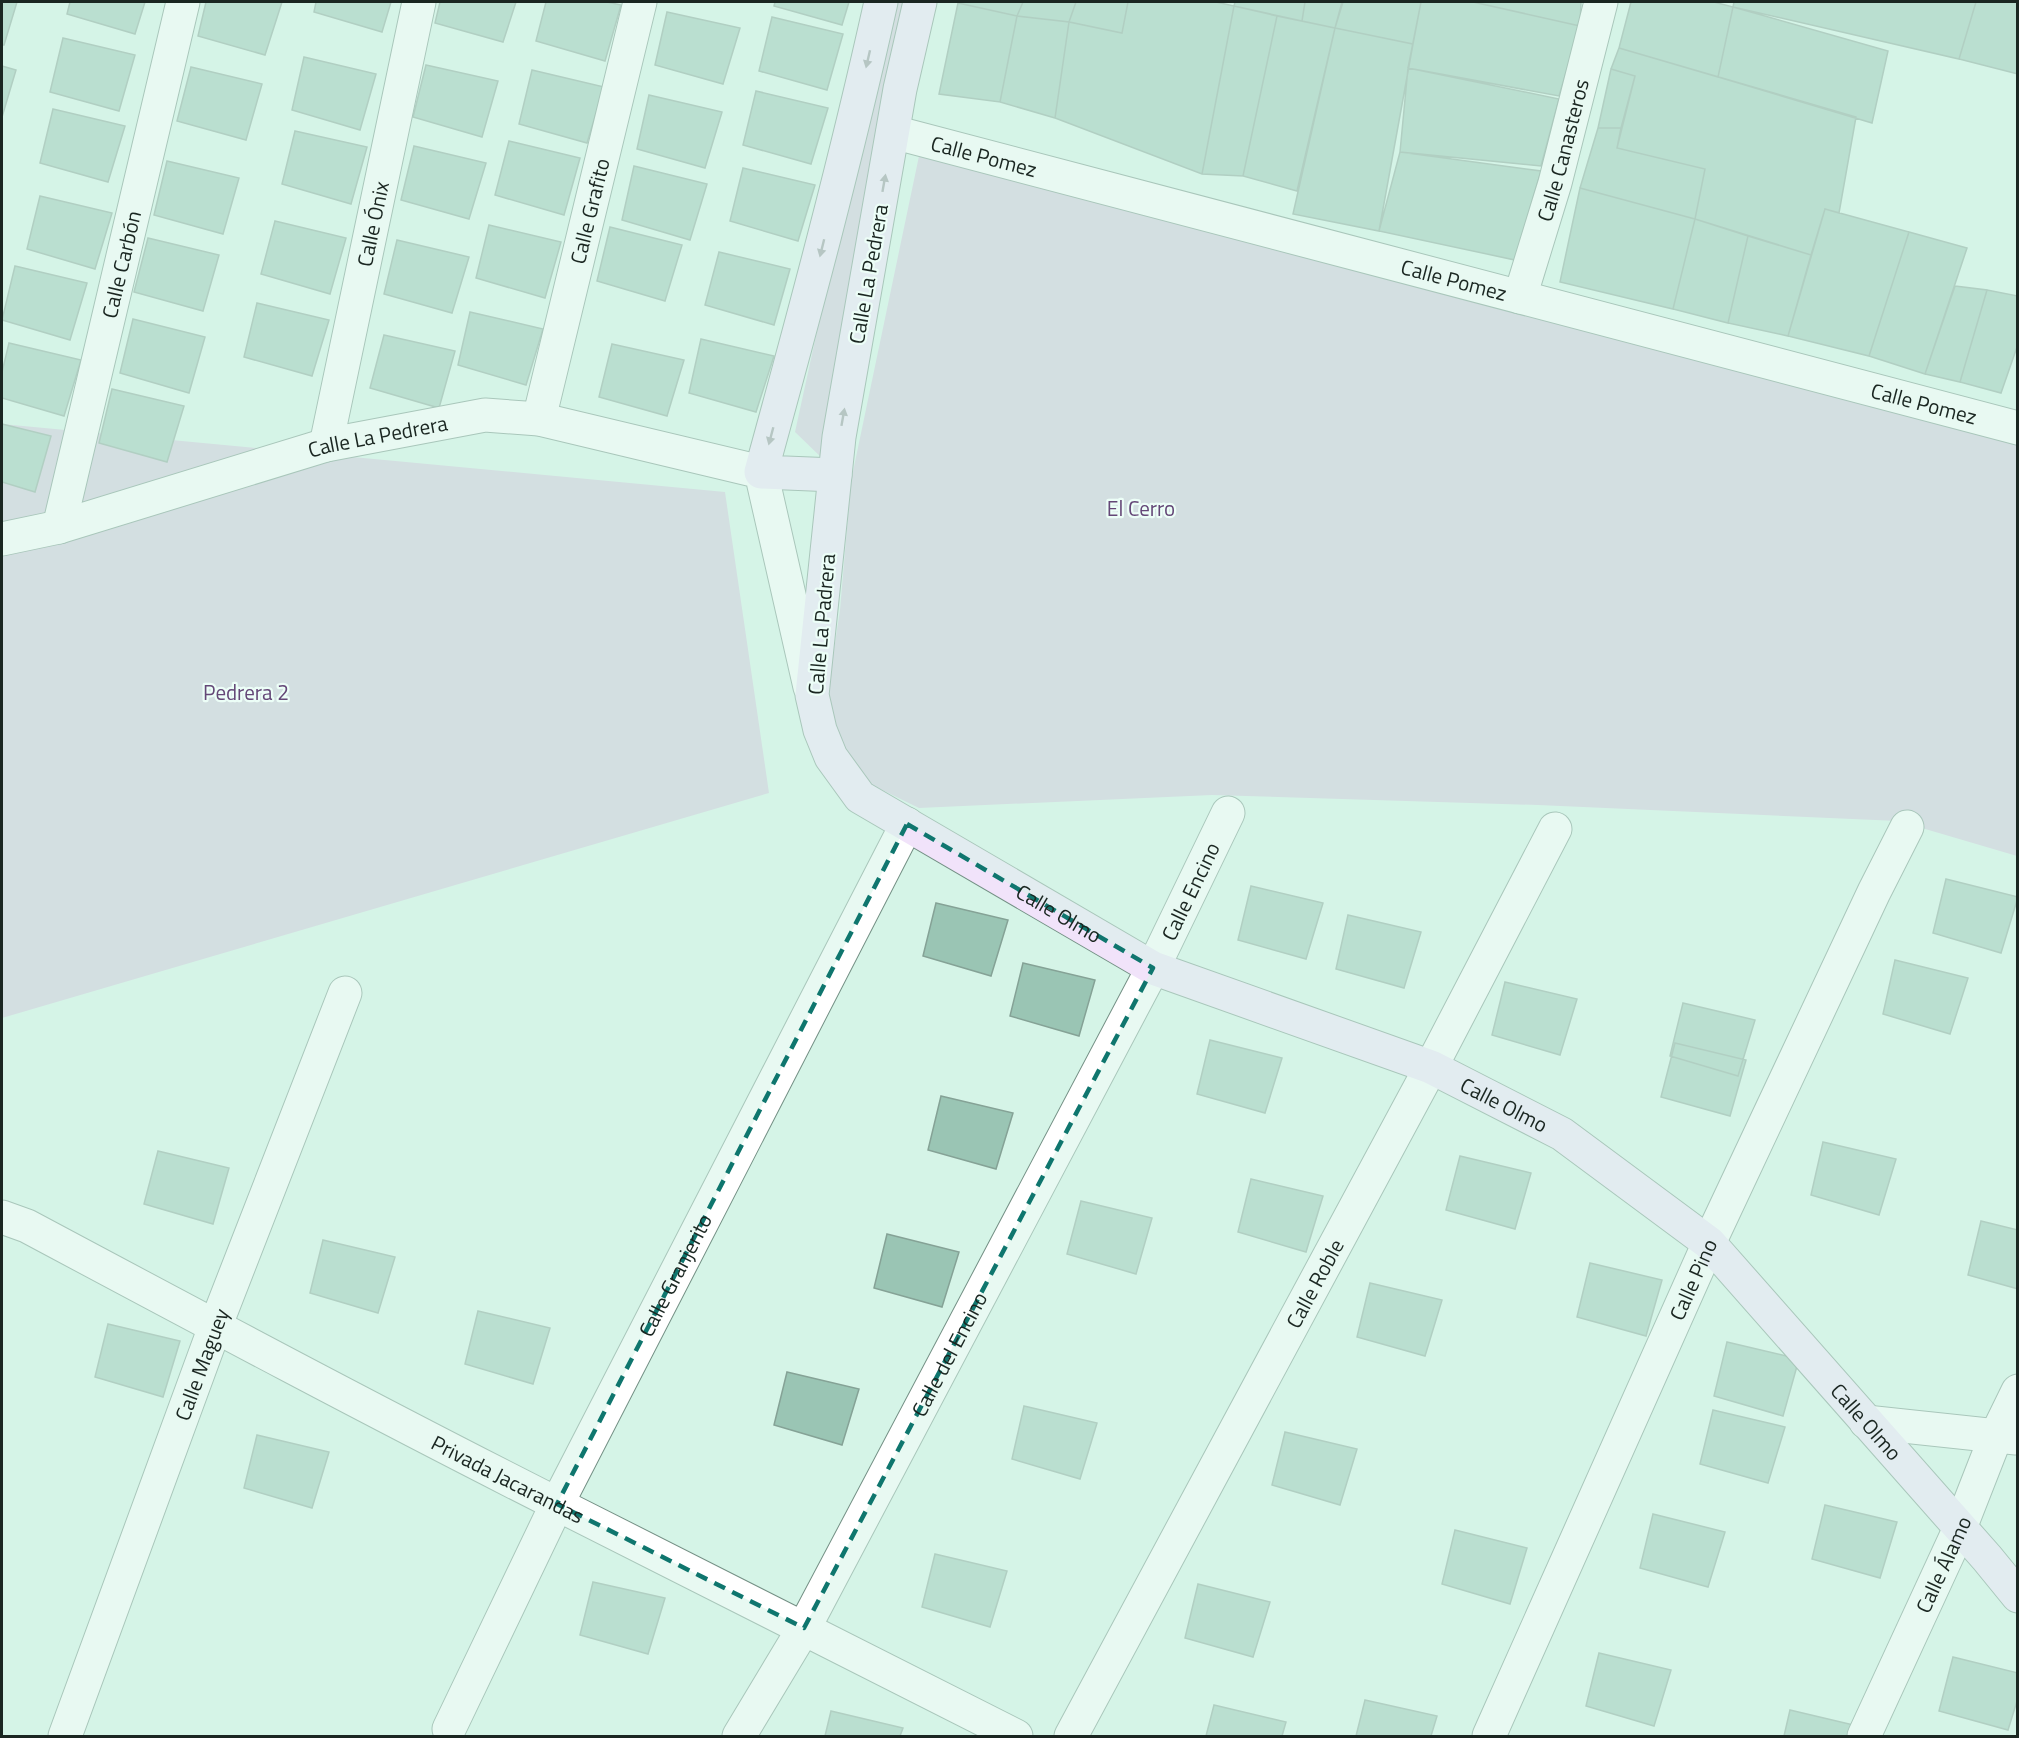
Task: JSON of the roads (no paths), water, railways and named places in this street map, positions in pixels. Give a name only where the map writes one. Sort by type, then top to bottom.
[{"type":"main road","points":[[761,472],[851,136],[881,2]]},
{"type":"main road","name":"Calle La Pedrera","points":[[761,472],[835,475],[839,437],[900,89],[920,2]]},
{"type":"main road","name":"Calle La Padrera","points":[[835,475],[812,695],[820,730],[831,757],[860,797]]},
{"type":"main road","name":"Calle Olmo","points":[[860,797],[1153,968],[1431,1067],[1562,1134],[1709,1243],[2018,1596]]},
{"type":"street","name":"Calle Carbón","points":[[58,527],[183,2]]},
{"type":"street","name":"Calle Ónix","points":[[326,445],[419,2]]},
{"type":"street","name":"Calle Grafito","points":[[539,419],[640,2]]},
{"type":"street","name":"Calle Canasteros","points":[[1520,297],[1555,183],[1601,2]]},
{"type":"street","name":"Calle Pomez","points":[[893,132],[2018,428]]},
{"type":"street","name":"Calle La Pedrera","points":[[2,539],[58,527],[326,445],[485,415],[539,419],[761,472]]},
{"type":"street","points":[[761,472],[812,695]]},
{"type":"street","name":"Calle Encino","points":[[1153,968],[1228,813]]},
{"type":"street","name":"Calle Granjerito","points":[[449,1729],[557,1504],[907,824]]},
{"type":"street","name":"Calle Pino","points":[[1489,1737],[1709,1243],[1874,892],[1907,827]]},
{"type":"street","name":"Calle Roble","points":[[1071,1737],[1431,1067],[1555,829]]},
{"type":"street","name":"Calle del Encino","points":[[739,1737],[804,1628],[1153,968]]},
{"type":"street","name":"Calle Maguey","points":[[65,1737],[215,1327],[345,993]]},
{"type":"street","name":"Privada Jacarandas","points":[[2,1217],[27,1226],[215,1327],[557,1504],[1016,1737]]},
{"type":"street","name":"Calle Álamo","points":[[1864,1737],[1960,1528],[2007,1437],[2018,1391]]},
{"type":"street","points":[[1866,1422],[2007,1437]]},
{"type":"park label","name":"El Cerro","points":[[1141,508]]},
{"type":"park label","name":"Pedrera 2","points":[[246,692]]}]
